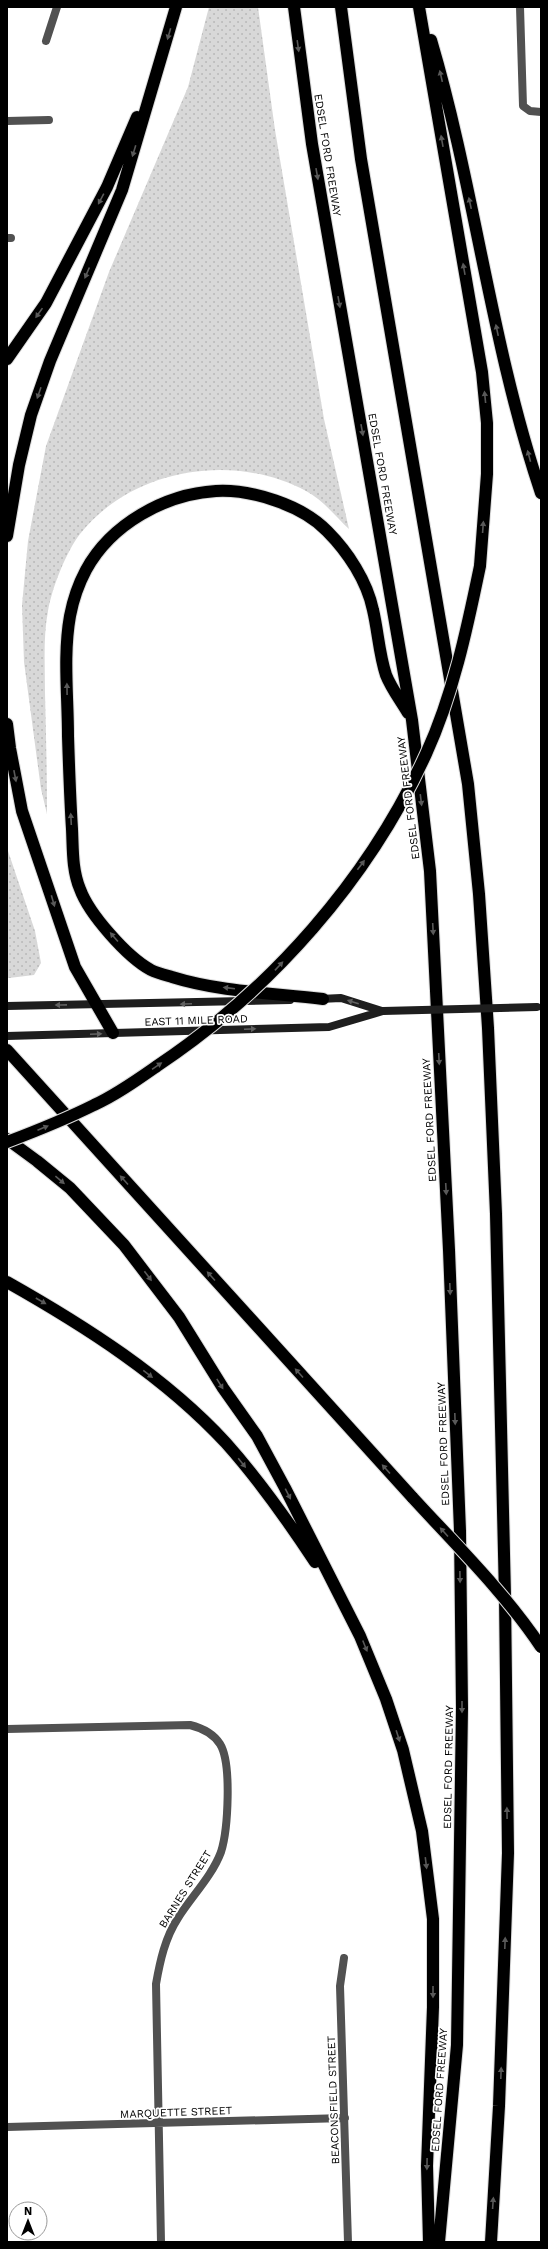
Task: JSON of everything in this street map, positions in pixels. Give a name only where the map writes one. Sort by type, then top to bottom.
[{"type":"highway","points":[[7,536],[19,465],[31,415],[50,361],[122,190],[176,7]]},
{"type":"highway","name":"EDSEL FORD FREEWAY","points":[[294,7],[312,144],[412,720],[430,871],[460,1531],[462,1708],[457,2045],[439,2242]]},
{"type":"highway","points":[[341,7],[362,166],[468,784],[479,894],[488,1020],[496,1214],[504,1564],[508,1853],[499,2106],[491,2242]]},
{"type":"highway","points":[[420,7],[439,67],[502,352],[541,493]]},
{"type":"highway","points":[[7,1141],[95,1105],[177,1053],[228,1014],[273,972],[315,927],[380,839],[404,800],[427,753],[442,715],[469,618],[480,566],[487,474],[487,423],[482,372],[420,7]]},
{"type":"highway","points":[[7,359],[46,303],[108,187],[161,60]]},
{"type":"highway","points":[[323,999],[197,984],[151,970],[120,945],[89,908],[79,888],[74,864],[70,795],[67,670],[69,619],[74,598],[88,568],[100,548],[133,520],[153,508],[201,492],[228,491],[257,495],[282,503],[326,529],[346,553],[365,584],[373,607],[386,675],[412,720]]},
{"type":"highway","points":[[7,724],[22,811],[75,966],[113,1034]]},
{"type":"highway","points":[[7,1050],[492,1584],[529,1629],[541,1647]]},
{"type":"highway","points":[[7,1141],[37,1161],[70,1188],[124,1245],[179,1317],[223,1388],[257,1436],[348,1611],[360,1636],[388,1707],[403,1750],[423,1838],[433,1920],[433,2007],[427,2166],[429,2242]]},
{"type":"highway","points":[[7,1282],[112,1346],[165,1387],[225,1443],[286,1517],[348,1611]]},
{"type":"main road","name":"EAST 11 MILE ROAD","points":[[7,1006],[341,998],[383,1011]]},
{"type":"main road","name":"EAST 11 MILE ROAD","points":[[7,1036],[329,1027],[383,1011],[539,1007]]},
{"type":"street","points":[[46,41],[57,7]]},
{"type":"street","points":[[520,7],[523,106],[530,111],[541,112]]},
{"type":"street","points":[[7,121],[49,120]]},
{"type":"street","name":"BARNES STREET","points":[[7,1729],[190,1725],[202,1728],[214,1736],[224,1751],[228,1818],[221,1852],[214,1866],[170,1931],[162,1953],[156,1984],[157,2123],[161,2242]]},
{"type":"street","name":"BEACONSFIELD STREET","points":[[344,1958],[340,1986],[348,2242]]},
{"type":"street","name":"MARQUETTE STREET","points":[[7,2127],[345,2118]]},
{"type":"shaded area","points":[[209,7],[258,7],[275,130],[324,419],[349,529],[323,504],[306,491],[278,479],[248,472],[217,470],[186,473],[155,481],[127,494],[102,512],[80,534],[70,550],[56,581],[48,611],[45,631],[47,814],[41,789],[24,662],[22,605],[28,541],[46,446],[109,272],[188,87]]},
{"type":"shaded area","points":[[7,848],[35,931],[41,963],[34,975],[9,978],[7,978]]}]
